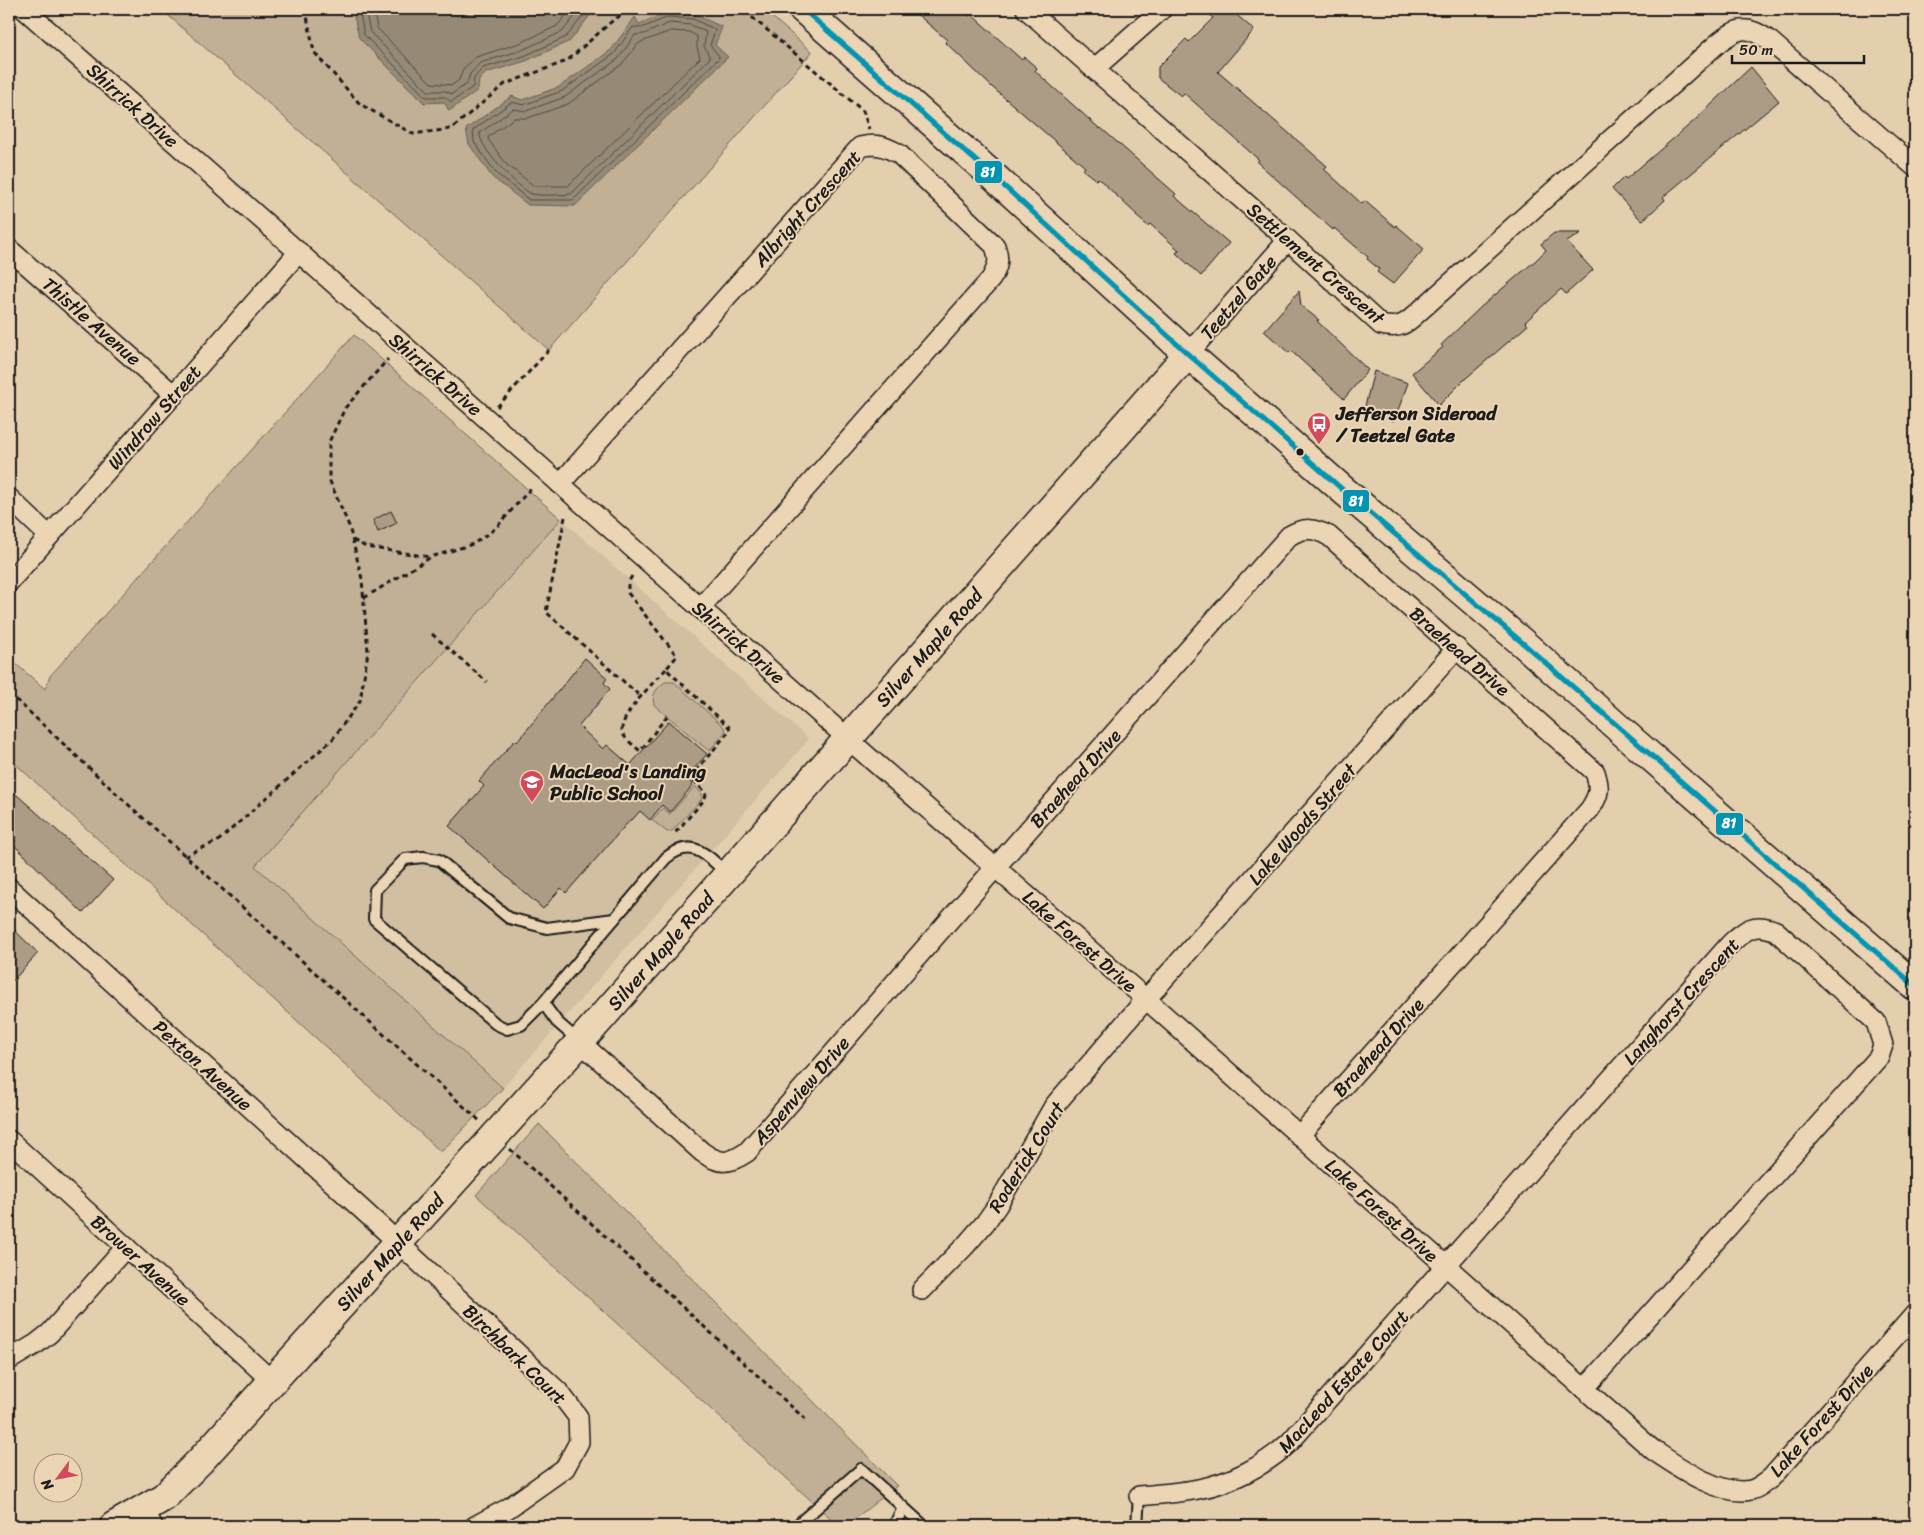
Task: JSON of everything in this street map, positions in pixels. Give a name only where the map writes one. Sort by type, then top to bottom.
[{"type":"street","name":"Shirrick Drive","points":[[24,9],[849,738]]},
{"type":"street","points":[[803,9],[1000,182],[1188,354],[1915,986]]},
{"type":"street","name":"Settlement Crescent","points":[[1026,9],[1288,240],[1381,325],[1394,328],[1404,325],[1730,33],[1744,29],[1756,31],[1770,41],[1915,167]]},
{"type":"street","points":[[1094,69],[1162,9]]},
{"type":"street","name":"Albright Crescent","points":[[560,484],[860,147],[873,144],[886,146],[899,154],[995,246],[999,257],[998,268],[991,280],[700,608]]},
{"type":"street","name":"Teetzel Gate","points":[[1188,354],[1288,240]]},
{"type":"street","name":"Thistle Avenue","points":[[9,248],[174,395]]},
{"type":"street","name":"Windrow Street","points":[[9,582],[299,252]]},
{"type":"street","name":"Silver Maple Road","points":[[114,1526],[148,1518],[164,1497],[580,1042],[1188,354]]},
{"type":"street","points":[[9,498],[49,536]]},
{"type":"street","name":"Braehead Drive","points":[[996,868],[1289,536],[1298,531],[1307,529],[1318,530],[1329,536],[1458,648],[1595,772],[1599,785],[1597,798],[1590,809],[1299,1136]]},
{"type":"street","name":"Lake Woods Street","points":[[1147,1000],[1458,648]]},
{"type":"street","name":"Lake Forest Drive","points":[[849,738],[1653,1450],[1696,1477],[1721,1487],[1738,1491],[1750,1490],[1771,1478],[1915,1314]]},
{"type":"street","name":"Aspenview Drive","points":[[580,1042],[702,1152],[713,1160],[725,1162],[736,1159],[747,1152],[758,1140],[996,868]]},
{"type":"street","name":"Pexton Avenue","points":[[9,888],[398,1242]]},
{"type":"street","name":"Langhorst Crescent","points":[[1446,1266],[1730,944],[1744,931],[1754,927],[1766,927],[1776,931],[1876,1022],[1883,1045],[1878,1057],[1584,1389]]},
{"type":"street","name":"Roderick Court","points":[[922,1290],[985,1223],[997,1206],[1054,1106],[1147,1000]]},
{"type":"street","name":"Brower Avenue","points":[[9,1140],[272,1381]]},
{"type":"street","name":"Birchbark Court","points":[[398,1242],[559,1392],[578,1417],[579,1442],[565,1468],[507,1510],[475,1526]]},
{"type":"street","points":[[9,1360],[50,1333],[126,1247]]},
{"type":"street","name":"MacLeod Estate Court","points":[[1139,1496],[1197,1490],[1217,1484],[1263,1463],[1279,1452],[1290,1442],[1446,1266]]},
{"type":"lane","points":[[614,919],[547,928],[509,918],[439,860],[423,857],[404,859],[375,890],[374,919],[496,1024],[507,1029],[521,1026],[543,1004],[666,858],[675,851],[684,848],[694,848],[702,852],[728,875]]},
{"type":"lane","points":[[543,1004],[557,1022],[580,1042]]},
{"type":"lane","points":[[796,1526],[861,1469],[924,1526]]},
{"type":"lane","points":[[1137,1526],[1139,1496]]},
{"type":"lane","points":[[894,1526],[903,1508]]},
{"type":"path","points":[[307,9],[314,52],[360,104],[413,134],[451,129],[505,84],[567,60],[611,22],[630,9]]},
{"type":"path","points":[[736,9],[747,13],[863,111],[870,129]]},
{"type":"path","points":[[487,418],[549,350]]},
{"type":"path","points":[[186,857],[218,841],[332,740],[360,701],[368,652],[362,579],[349,526],[329,479],[329,442],[345,408],[388,359]]},
{"type":"path","points":[[364,598],[430,557],[473,544],[496,528],[532,487]]},
{"type":"path","points":[[565,517],[546,612],[641,698]]},
{"type":"path","points":[[353,540],[366,547],[430,557]]},
{"type":"path","points":[[632,576],[628,583],[628,593],[677,656],[624,720],[622,731],[628,740],[640,751],[667,716]]},
{"type":"path","points":[[432,634],[487,682]]},
{"type":"path","points":[[666,669],[730,727],[730,730],[690,778],[706,795],[704,800],[675,833]]},
{"type":"path","points":[[9,693],[186,857],[805,1419]]},
{"type":"shaded area","points":[[161,9],[763,9],[812,52],[549,350]]},
{"type":"shaded area","points":[[354,335],[561,519],[255,866],[503,1088],[441,1152],[9,758],[9,658],[45,689],[50,676]]},
{"type":"shaded area","name":"MacLeod's Landing Public School","points":[[561,519],[809,739],[503,1088],[255,866]]},
{"type":"shaded area","points":[[665,682],[674,682],[723,726],[726,731],[709,751],[654,705],[653,698],[655,692]]},
{"type":"shaded area","points":[[695,786],[702,794],[702,799],[672,831],[667,832],[652,820],[663,808],[670,814]]},
{"type":"shaded area","points":[[539,1124],[897,1486],[845,1526],[839,1526],[476,1195]]},
{"type":"water","points":[[355,9],[595,9],[570,41],[526,61],[486,73],[479,80],[478,90],[449,111],[444,102],[424,103],[359,38],[353,12]]},
{"type":"water","points":[[668,12],[694,14],[722,27],[715,45],[728,57],[575,206],[528,205],[492,177],[469,144],[466,129],[512,96],[522,100],[559,87],[611,50],[635,17],[639,24]]},
{"type":"building","points":[[911,9],[961,9],[969,16],[971,14],[1022,60],[1024,57],[1037,68],[1035,71],[1176,194],[1174,196],[1229,243],[1201,276],[1176,253],[1179,250],[1150,224],[1148,226],[1136,216],[1098,178],[1096,180],[1083,170],[1085,167],[992,87],[945,42],[947,40]]},
{"type":"building","points":[[1203,9],[1230,9],[1254,30],[1218,72],[1327,166],[1324,169],[1362,204],[1365,201],[1424,249],[1393,284],[1377,272],[1379,269],[1367,259],[1368,257],[1334,228],[1333,230],[1184,93],[1181,96],[1158,78],[1158,67],[1186,39],[1189,42],[1213,18]]},
{"type":"building","points":[[1751,67],[1779,101],[1663,197],[1665,200],[1642,221],[1612,189],[1624,177],[1626,179],[1694,121]]},
{"type":"building","points":[[1554,233],[1581,233],[1567,242],[1593,270],[1566,294],[1561,289],[1525,322],[1528,325],[1465,379],[1439,405],[1412,373],[1443,347],[1441,345],[1482,306],[1535,261],[1546,250],[1541,244]]},
{"type":"building","points":[[1299,291],[1301,306],[1319,320],[1317,321],[1368,370],[1344,399],[1291,351],[1289,353],[1264,331]]},
{"type":"building","points":[[1374,371],[1408,383],[1394,421],[1364,410]]},
{"type":"building","points":[[391,511],[397,523],[378,532],[373,520]]},
{"type":"building","points":[[585,658],[607,678],[604,683],[610,689],[579,726],[603,749],[607,745],[630,765],[669,721],[707,754],[686,778],[693,785],[670,812],[662,805],[650,820],[640,811],[566,893],[561,888],[543,909],[449,826],[484,786],[479,781],[515,740],[517,742]]},
{"type":"building","points":[[9,788],[113,880],[83,913],[9,840]]},
{"type":"building","points":[[9,925],[38,953],[9,985]]},
{"type":"transit line","name":"81","points":[[803,9],[992,175],[1188,354],[1343,490],[1524,644],[1915,986]]},
{"type":"place","name":"Jefferson Sideroad / Teetzel Gate","points":[[1319,445]]},
{"type":"place","name":"MacLeod's Landing Public School","points":[[532,803]]}]
